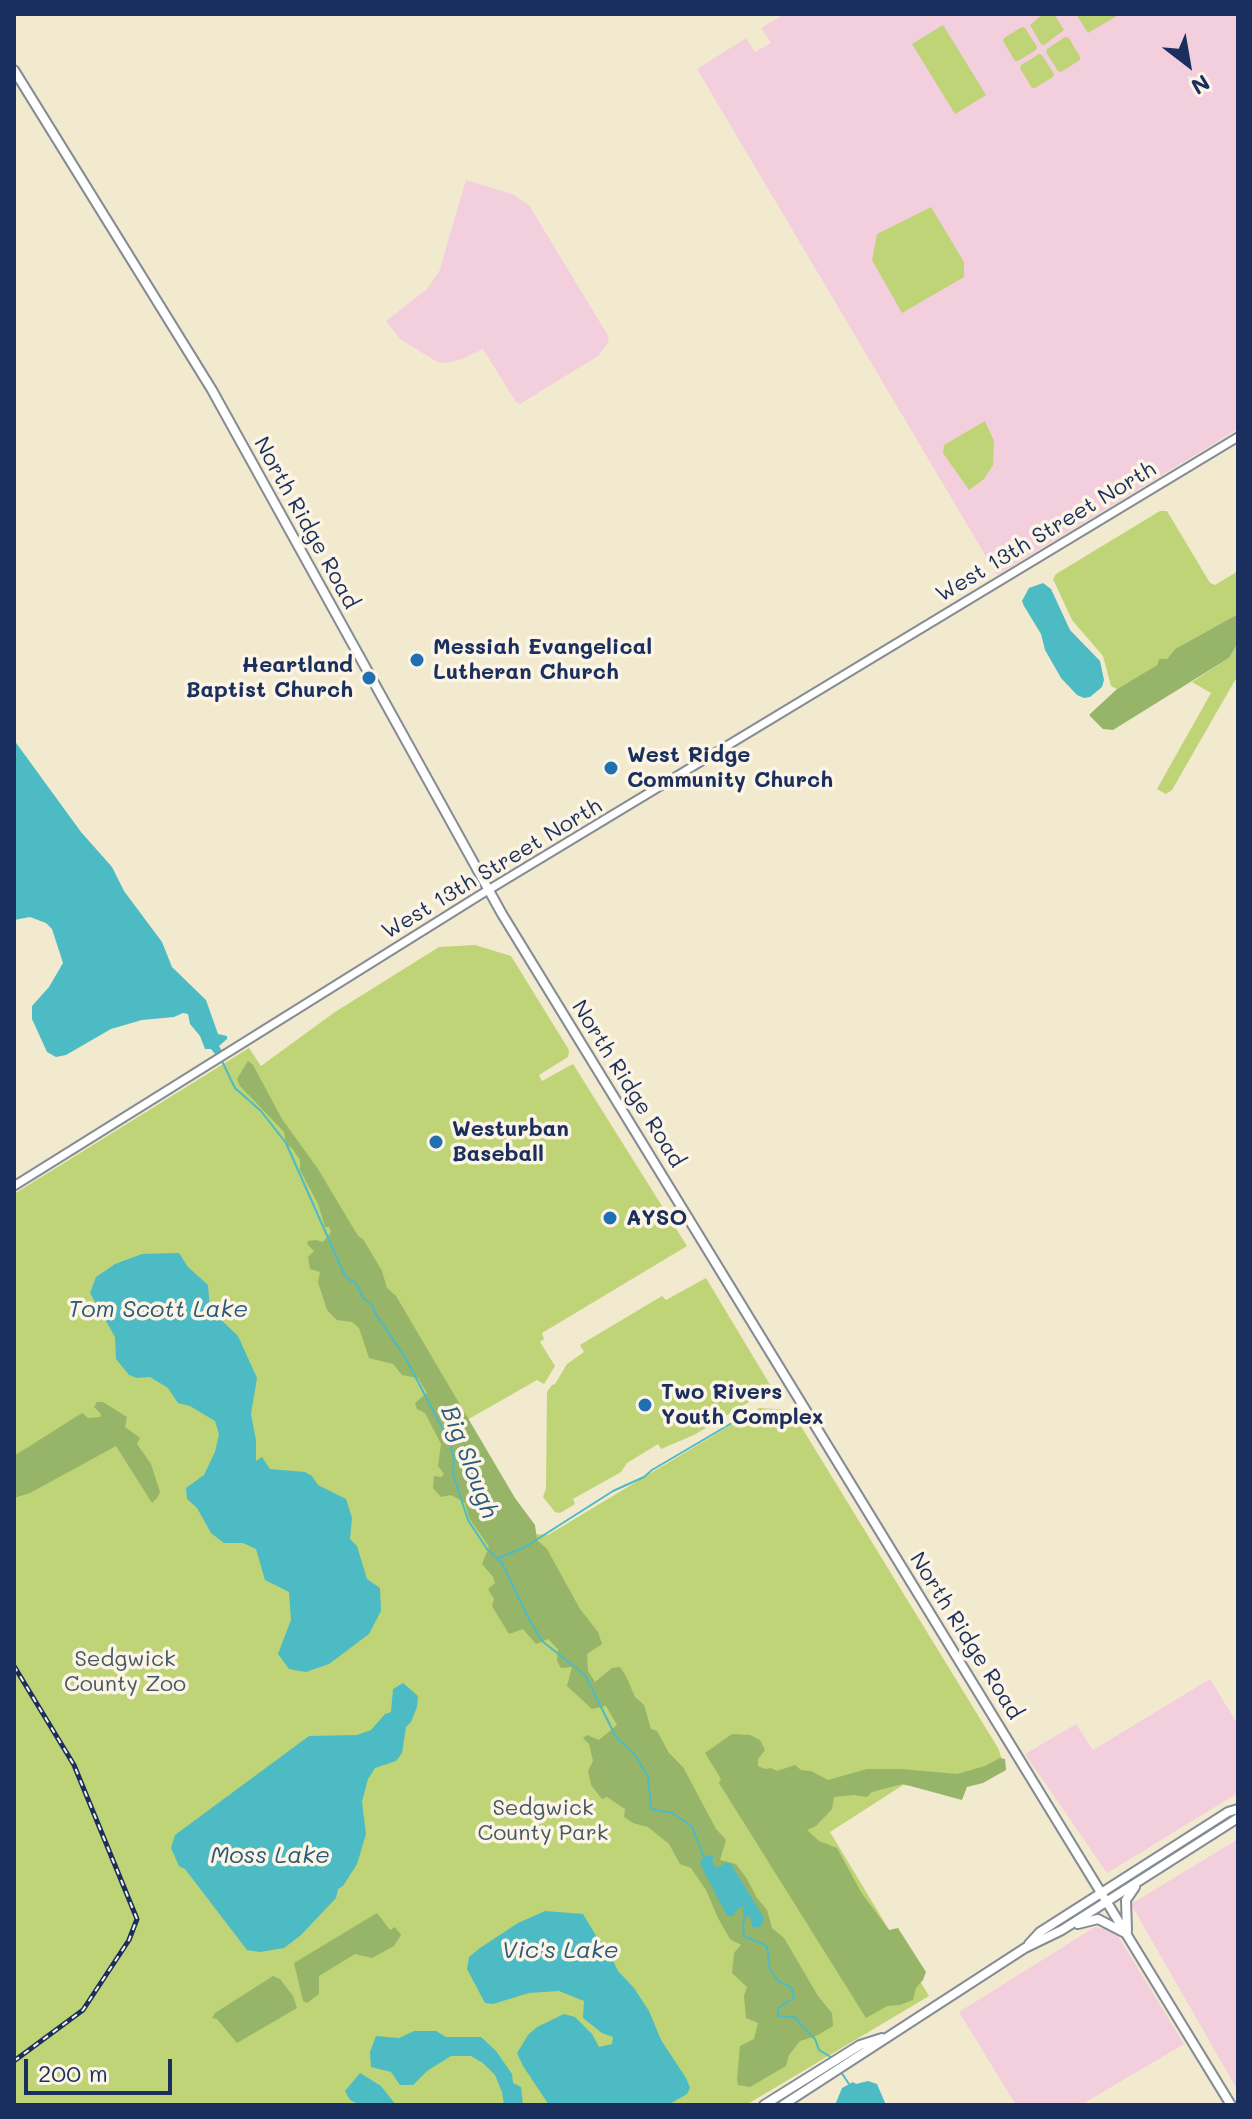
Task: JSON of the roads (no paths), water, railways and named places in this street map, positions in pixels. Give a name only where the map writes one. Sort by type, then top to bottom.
[{"type":"main road","name":"North Ridge Road","points":[[14,70],[212,390],[489,890],[1231,2105]]},
{"type":"main road","points":[[1062,1930],[1104,1897],[1228,1812],[1238,1809]]},
{"type":"main road","points":[[1025,1948],[1040,1932],[1140,1881],[1238,1818]]},
{"type":"main road","points":[[1128,1935],[1126,1900],[1140,1881]]},
{"type":"main road","points":[[764,2105],[815,2073],[886,2036],[1025,1948],[1062,1930],[1098,1919],[1128,1935]]},
{"type":"main road","points":[[783,2105],[821,2082],[850,2057]]},
{"type":"street","name":"West 13th Street North","points":[[14,1186],[489,890],[1238,437]]},
{"type":"water","points":[[1043,583],[1051,589],[1070,630],[1100,661],[1104,680],[1102,687],[1090,697],[1077,695],[1061,678],[1024,606],[1022,601],[1029,588]]},
{"type":"water","points":[[14,740],[81,832],[112,867],[124,891],[162,942],[172,967],[206,1000],[218,1034],[227,1036],[219,1046],[222,1051],[215,1054],[211,1049],[205,1049],[200,1036],[190,1024],[188,1014],[183,1013],[111,1029],[66,1055],[56,1057],[47,1052],[32,1019],[32,1006],[49,987],[63,963],[52,929],[46,923],[30,917],[14,920]]},
{"type":"water","name":"Tom Scott Lake","points":[[179,1253],[188,1267],[208,1285],[210,1309],[238,1336],[257,1378],[251,1414],[256,1461],[262,1457],[270,1469],[305,1472],[318,1485],[346,1499],[352,1518],[350,1539],[357,1546],[367,1579],[380,1588],[381,1611],[369,1634],[329,1664],[306,1672],[289,1669],[278,1654],[291,1620],[289,1592],[265,1580],[256,1549],[243,1543],[224,1543],[211,1533],[197,1508],[187,1499],[186,1488],[204,1475],[215,1452],[219,1434],[215,1421],[190,1406],[178,1403],[168,1388],[150,1377],[129,1375],[116,1359],[115,1337],[90,1293],[96,1277],[115,1264],[142,1254]]},
{"type":"water","name":"Moss Lake","points":[[403,1683],[418,1696],[417,1707],[406,1727],[402,1753],[396,1761],[375,1768],[368,1779],[362,1802],[366,1834],[357,1864],[338,1889],[336,1898],[301,1935],[284,1948],[260,1952],[247,1950],[185,1869],[179,1866],[171,1848],[175,1835],[309,1736],[357,1735],[371,1730],[385,1714],[391,1712],[393,1689]]},
{"type":"water","points":[[707,1855],[714,1856],[712,1861],[716,1867],[725,1862],[731,1864],[764,1918],[762,1925],[752,1927],[750,1917],[743,1915],[743,1907],[733,1916],[727,1916],[701,1866],[700,1861]]},
{"type":"water","name":"Vic's Lake","points":[[545,1911],[583,1914],[598,1939],[605,1944],[618,1971],[649,2011],[661,2040],[686,2078],[690,2088],[687,2094],[668,2105],[549,2105],[517,2053],[528,2035],[564,2014],[575,2017],[592,2034],[599,2047],[612,2044],[613,2037],[602,2033],[583,2018],[584,2001],[559,1991],[529,1993],[493,2004],[485,2003],[467,1969],[469,1957],[480,1948],[518,1923]]},
{"type":"water","points":[[414,2031],[436,2031],[446,2037],[481,2037],[496,2051],[512,2074],[513,2083],[521,2087],[523,2105],[504,2105],[495,2075],[471,2056],[451,2056],[427,2071],[413,2085],[400,2085],[391,2072],[371,2067],[370,2052],[376,2036],[399,2038]]},
{"type":"water","points":[[360,2073],[381,2086],[396,2105],[360,2105],[350,2100],[345,2091]]},
{"type":"water","points":[[853,2082],[877,2084],[886,2105],[835,2105],[842,2088]]},
{"type":"waterway","name":"Big Slough","points":[[218,1053],[235,1088],[261,1111],[286,1143],[345,1276],[357,1285],[363,1298],[373,1306],[404,1355],[450,1443],[454,1459],[453,1474],[468,1520],[487,1549],[502,1563],[542,1641],[585,1675],[616,1737],[635,1755],[648,1777],[651,1809],[672,1813],[692,1826],[704,1858]]},
{"type":"waterway","points":[[499,1558],[525,1547],[613,1491],[644,1477],[737,1420]]},
{"type":"waterway","name":"Big Slough","points":[[745,1915],[744,1936],[767,1946],[770,1970],[778,1981],[792,1988],[794,1998],[778,2008],[778,2016],[794,2017],[815,2039],[819,2050],[834,2059]]},
{"type":"waterway","name":"Big Slough","points":[[841,2072],[849,2084]]},
{"type":"railway","points":[[14,1666],[74,1765],[137,1919],[129,1940],[83,2010],[14,2061]]},
{"type":"place","name":"Messiah Evangelical Lutheran Church","points":[[417,660]]},
{"type":"place","name":"Heartland Baptist Church","points":[[369,678]]},
{"type":"place","name":"West Ridge Community Church","points":[[611,768]]},
{"type":"place","name":"Westurban Baseball","points":[[436,1142]]},
{"type":"place","name":"AYSO","points":[[610,1218]]},
{"type":"place","name":"Two Rivers Youth Complex","points":[[645,1405]]},
{"type":"park label","name":"Sedgwick County Zoo","points":[[125,1672]]},
{"type":"park label","name":"Sedgwick County Park","points":[[543,1820]]}]
